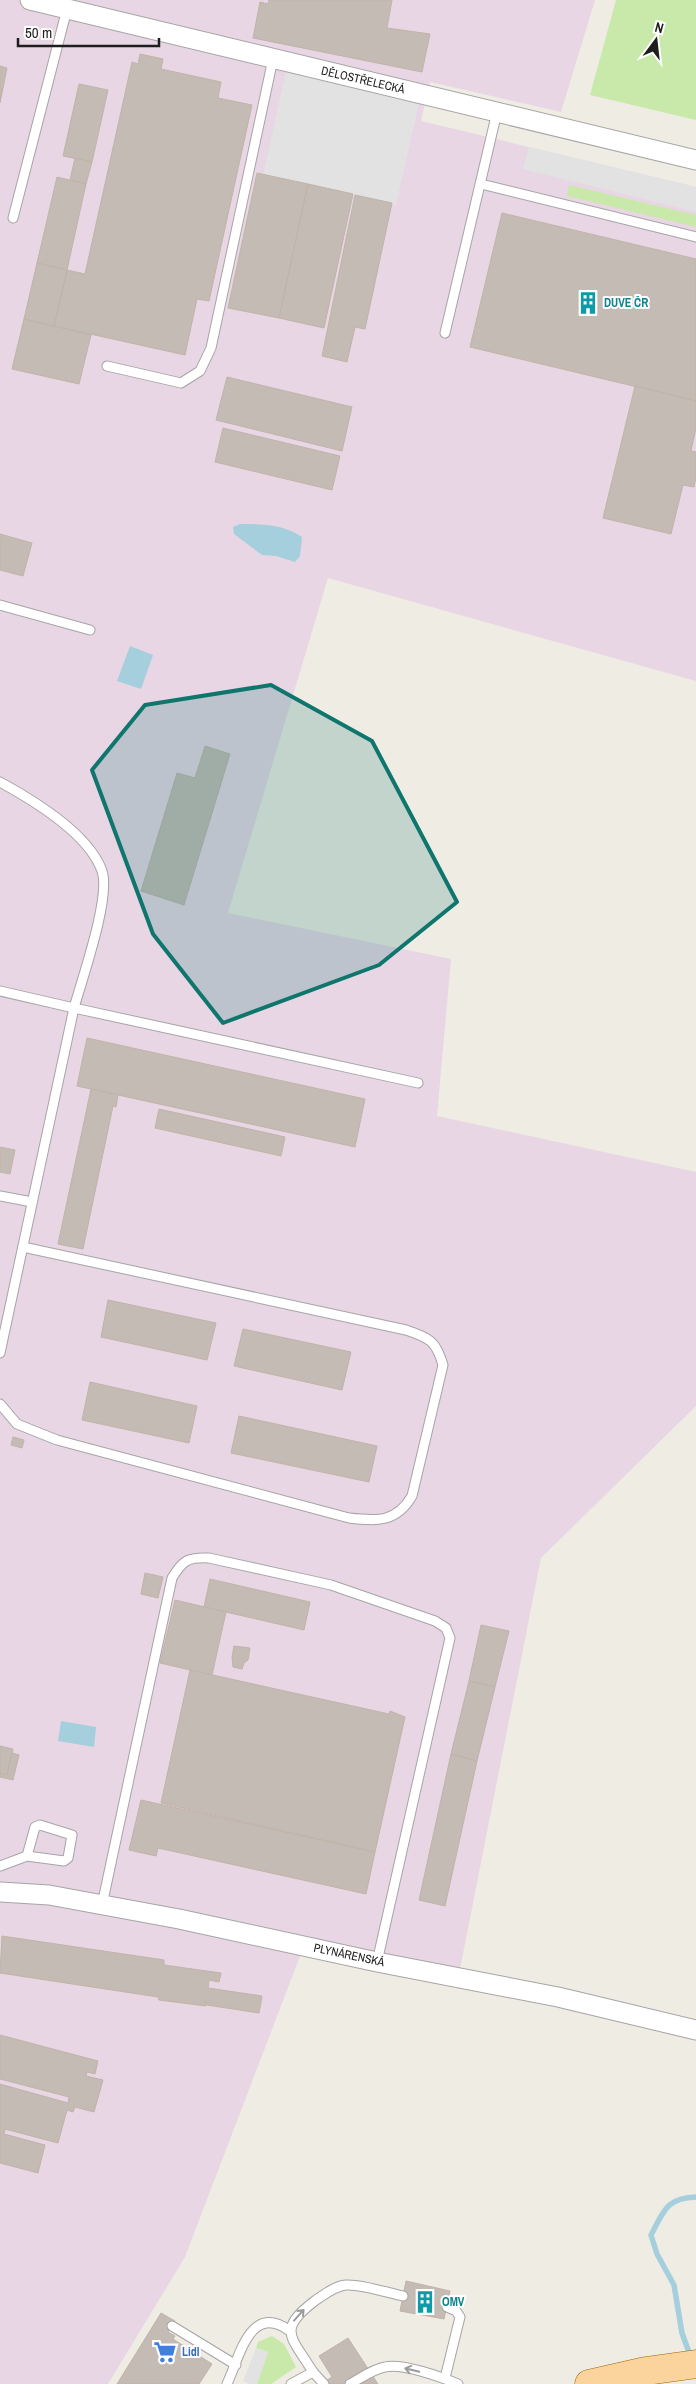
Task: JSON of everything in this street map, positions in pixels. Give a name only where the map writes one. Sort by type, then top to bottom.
[{"type":"main road","points":[[589,2384],[646,2371],[696,2364]]},
{"type":"street","name":"DĚLOSTŘELECKÁ","points":[[30,0],[696,160]]},
{"type":"street","name":"PLYNÁRENSKÁ","points":[[0,1892],[49,1895],[179,1918],[377,1962],[558,1997],[696,2030]]},
{"type":"lane","points":[[13,218],[67,9]]},
{"type":"lane","points":[[107,366],[181,383],[200,371],[211,348],[273,59]]},
{"type":"lane","points":[[445,333],[498,112]]},
{"type":"lane","points":[[481,184],[696,237]]},
{"type":"lane","points":[[0,605],[90,630]]},
{"type":"lane","points":[[0,782],[38,803],[88,847],[102,872],[104,898],[74,1008],[0,1353]]},
{"type":"lane","points":[[0,992],[418,1083]]},
{"type":"lane","points":[[0,1196],[32,1202]]},
{"type":"lane","points":[[0,1404],[17,1424],[57,1440],[349,1518],[374,1521],[392,1517],[406,1507],[412,1496],[443,1365],[439,1350],[433,1342],[406,1330],[23,1247]]},
{"type":"lane","points":[[102,1905],[172,1578],[181,1563],[194,1557],[209,1558],[331,1585],[434,1621],[446,1628],[450,1638],[377,1962]]},
{"type":"lane","points":[[0,1866],[27,1856],[64,1861],[68,1858],[72,1835],[40,1825],[35,1827],[27,1856]]},
{"type":"lane","points":[[324,2384],[313,2372],[291,2337],[290,2331],[297,2314],[339,2286],[348,2284],[403,2296]]},
{"type":"lane","points":[[444,2378],[460,2317],[456,2311],[447,2307]]},
{"type":"lane","points":[[227,2384],[245,2341],[254,2328],[267,2321],[275,2322],[290,2331]]},
{"type":"lane","points":[[172,2326],[236,2365]]},
{"type":"lane","points":[[350,2384],[387,2366],[400,2367],[444,2378],[458,2384]]},
{"type":"lane","points":[[291,2384],[313,2372]]},
{"type":"highlighted area","points":[[271,685],[372,741],[457,902],[379,965],[223,1023],[153,934],[92,770],[145,705]]},
{"type":"shaded area","points":[[0,0],[595,0],[561,112],[430,82],[421,121],[696,187],[696,681],[328,578],[228,913],[451,959],[437,1116],[696,1172],[696,1406],[541,1558],[460,1969],[302,1951],[185,2257],[108,2384],[0,2384]]},
{"type":"shaded area","points":[[288,62],[421,94],[396,205],[263,176]]},
{"type":"shaded area","points":[[529,147],[696,187],[696,212],[523,169]]},
{"type":"shaded area","points":[[256,2348],[268,2352],[257,2384],[250,2384],[243,2381]]},
{"type":"green space","points":[[616,0],[696,0],[696,120],[590,95]]},
{"type":"green space","points":[[569,185],[696,215],[696,227],[567,196]]},
{"type":"green space","points":[[272,2336],[284,2344],[296,2367],[271,2384],[257,2384],[268,2352],[256,2348],[258,2342]]},
{"type":"water","points":[[240,524],[256,524],[288,529],[302,537],[300,556],[295,562],[276,556],[262,555],[234,534],[233,527]]},
{"type":"water","points":[[130,646],[153,655],[141,689],[117,681]]},
{"type":"water","points":[[61,1721],[96,1727],[94,1747],[58,1741]]},
{"type":"building","points":[[269,0],[392,0],[387,28],[430,34],[422,72],[253,38],[260,2],[268,4]]},
{"type":"building","points":[[140,54],[163,59],[161,69],[221,82],[218,98],[252,105],[209,301],[197,299],[185,355],[54,326],[67,270],[85,274],[132,62],[138,64]]},
{"type":"building","points":[[0,66],[7,68],[0,103]]},
{"type":"building","points":[[79,84],[108,90],[92,162],[63,156]]},
{"type":"building","points":[[75,158],[92,162],[86,184],[70,180]]},
{"type":"building","points":[[257,173],[308,184],[279,318],[228,308]]},
{"type":"building","points":[[57,177],[86,184],[67,270],[37,263]]},
{"type":"building","points":[[308,184],[353,194],[324,328],[279,318]]},
{"type":"building","points":[[355,195],[392,203],[365,329],[355,327],[347,362],[322,356]]},
{"type":"building","name":"DUVE ČR","points":[[502,213],[696,259],[696,401],[470,347]]},
{"type":"building","points":[[37,263],[67,270],[54,326],[24,319]]},
{"type":"building","points":[[24,319],[91,335],[79,384],[12,369]]},
{"type":"building","points":[[227,377],[352,407],[342,451],[216,420]]},
{"type":"building","points":[[635,386],[696,401],[696,428],[691,451],[696,452],[696,477],[694,487],[683,485],[671,534],[603,518]]},
{"type":"building","points":[[223,428],[340,456],[332,490],[215,462]]},
{"type":"building","points":[[0,534],[32,543],[23,576],[0,570]]},
{"type":"building","points":[[205,746],[230,754],[184,905],[141,891],[177,773],[195,778]]},
{"type":"building","points":[[87,1038],[365,1099],[355,1147],[77,1086]]},
{"type":"building","points":[[91,1089],[118,1095],[116,1107],[113,1106],[83,1249],[58,1244]]},
{"type":"building","points":[[159,1109],[285,1137],[281,1156],[155,1128]]},
{"type":"building","points":[[0,1147],[15,1150],[10,1174],[0,1172]]},
{"type":"building","points":[[108,1300],[216,1323],[207,1360],[101,1337]]},
{"type":"building","points":[[243,1329],[351,1352],[342,1390],[234,1366]]},
{"type":"building","points":[[90,1382],[197,1406],[189,1443],[82,1420]]},
{"type":"building","points":[[239,1416],[377,1446],[369,1482],[231,1453]]},
{"type":"building","points":[[13,1437],[24,1440],[22,1448],[11,1445]]},
{"type":"building","points":[[145,1573],[163,1577],[158,1598],[141,1594]]},
{"type":"building","points":[[210,1579],[310,1602],[304,1630],[204,1607]]},
{"type":"building","points":[[175,1600],[226,1612],[212,1675],[160,1663]]},
{"type":"building","points":[[481,1625],[509,1631],[495,1687],[469,1681]]},
{"type":"building","points":[[234,1646],[250,1648],[248,1660],[244,1663],[242,1669],[233,1667]]},
{"type":"building","points":[[190,1670],[389,1714],[390,1711],[405,1717],[375,1852],[161,1803]]},
{"type":"building","points":[[469,1681],[495,1687],[477,1761],[451,1754]]},
{"type":"building","points":[[0,1746],[13,1749],[7,1775],[0,1773]]},
{"type":"building","points":[[12,1753],[19,1755],[13,1780],[0,1777],[0,1773],[7,1775]]},
{"type":"building","points":[[451,1754],[477,1761],[445,1906],[419,1900]]},
{"type":"building","points":[[141,1800],[375,1852],[366,1894],[158,1848],[156,1856],[129,1850]]},
{"type":"building","points":[[2,1936],[164,1960],[164,1965],[221,1973],[219,1982],[209,1980],[208,1988],[262,1996],[259,2013],[207,2005],[206,2001],[206,2006],[159,2000],[158,1997],[0,1973]]},
{"type":"building","points":[[0,2035],[98,2061],[95,2074],[87,2072],[86,2076],[103,2080],[94,2112],[75,2107],[73,2112],[67,2110],[58,2143],[5,2129],[4,2134],[45,2145],[38,2173],[0,2163],[0,2084],[68,2103],[69,2097],[0,2079]]},
{"type":"building","name":"OMV","points":[[406,2281],[450,2291],[444,2319],[400,2311]]},
{"type":"building","name":"Lidl","points":[[161,2313],[175,2321],[168,2332],[175,2336],[173,2339],[212,2364],[199,2384],[117,2384]]},
{"type":"building","points":[[348,2338],[378,2384],[321,2384],[332,2377],[319,2356]]},
{"type":"waterway","points":[[691,2358],[682,2333],[674,2285],[657,2254],[651,2235],[667,2207],[678,2200],[696,2197]]},
{"type":"place","name":"DUVE ČR","points":[[588,303]]},
{"type":"place","name":"OMV","points":[[425,2302]]},
{"type":"place","name":"Lidl","points":[[165,2352]]}]
